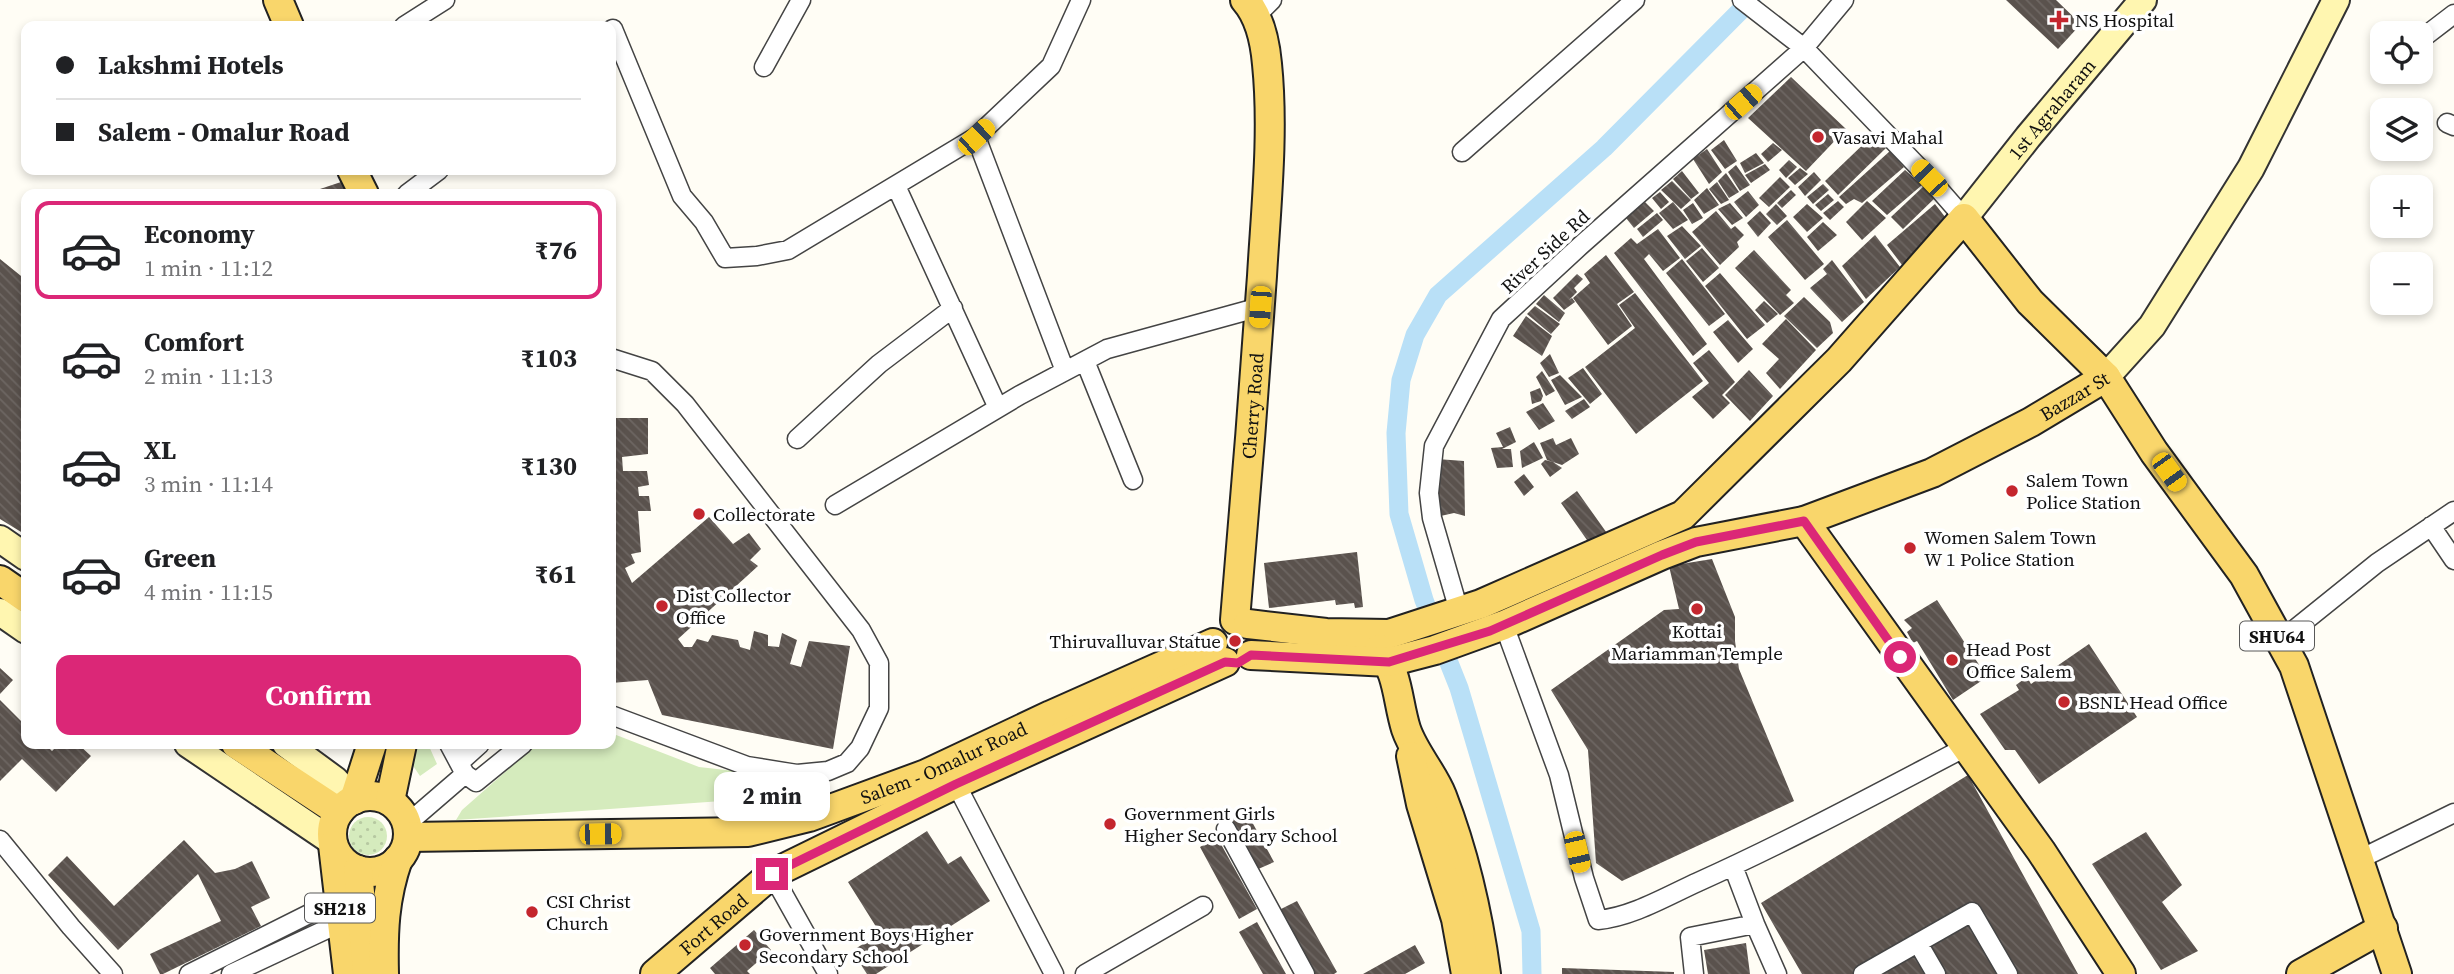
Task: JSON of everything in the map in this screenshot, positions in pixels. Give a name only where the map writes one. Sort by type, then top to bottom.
[{"type":"main road","points":[[278,0],[287,21]]},
{"type":"main road","name":"Cherry Road","points":[[1228,0],[1258,10],[1270,98],[1241,622],[1256,636],[1256,643],[1230,654]]},
{"type":"main road","name":"1st Agraharam","points":[[1964,218],[2143,0]]},
{"type":"main road","name":"Bazzar St","points":[[1497,628],[1696,542],[1804,521],[1932,473],[2031,422],[2105,377],[2152,326],[2251,168],[2336,0]]},
{"type":"main road","points":[[1230,654],[1213,636],[1222,624],[1241,622],[1325,633],[1378,634],[1470,607],[1683,515],[1839,360],[1964,218]]},
{"type":"main road","name":"SHU64","points":[[1964,218],[2029,302],[2105,377],[2154,452],[2244,575],[2294,666],[2397,974]]},
{"type":"main road","points":[[1683,515],[1696,542]]},
{"type":"main road","points":[[1804,521],[2041,852],[2121,974]]},
{"type":"main road","points":[[0,539],[21,554]]},
{"type":"main road","points":[[0,580],[21,595]]},
{"type":"main road","points":[[0,612],[21,627]]},
{"type":"main road","name":"Salem - Omalur Road","points":[[404,840],[748,832],[809,817],[926,774],[1051,715],[1230,654],[1389,662],[1497,628]]},
{"type":"main road","points":[[1378,634],[1431,800],[1467,877],[1480,931],[1486,974]]},
{"type":"main road","name":"Salem - Omalur Road","points":[[772,874],[1230,654]]},
{"type":"main road","points":[[195,749],[332,842]]},
{"type":"main road","points":[[244,749],[339,805],[372,796],[397,807],[404,840],[389,886],[383,923],[384,974]]},
{"type":"main road","points":[[293,749],[335,780],[339,805]]},
{"type":"main road","points":[[339,805],[369,749]]},
{"type":"main road","points":[[390,802],[400,749]]},
{"type":"main road","points":[[1431,800],[1466,974]]},
{"type":"main road","name":"SH218","points":[[339,805],[332,842],[348,974]]},
{"type":"main road","name":"SH218","points":[[332,842],[337,854],[346,864],[368,872],[379,871],[404,840]]},
{"type":"main road","name":"SH218","points":[[358,870],[367,974]]},
{"type":"main road","name":"Fort Road","points":[[655,974],[772,874]]},
{"type":"main road","points":[[2301,974],[2383,928]]},
{"type":"street","points":[[412,21],[445,0]]},
{"type":"street","points":[[764,67],[801,0]]},
{"type":"street","points":[[616,36],[682,196],[704,222],[725,258],[757,256],[788,250],[976,137],[1051,66],[1081,0]]},
{"type":"street","points":[[1462,152],[1635,0]]},
{"type":"street","points":[[1742,0],[1804,48],[1964,218]]},
{"type":"street","name":"River Side Rd","points":[[1470,607],[1432,518],[1429,493],[1434,446],[1501,319],[1804,48],[1844,0]]},
{"type":"street","points":[[2433,30],[2454,14]]},
{"type":"street","points":[[976,137],[1065,371]]},
{"type":"street","points":[[414,189],[432,175]]},
{"type":"street","points":[[897,186],[998,408]]},
{"type":"street","points":[[835,505],[998,408],[1107,349],[1260,307]]},
{"type":"street","points":[[797,439],[879,364],[953,308]]},
{"type":"street","points":[[616,360],[652,371],[685,404],[861,630],[879,663],[879,708],[860,748],[847,763],[828,771],[797,774],[747,766],[616,717]]},
{"type":"street","points":[[1085,360],[1133,480]]},
{"type":"street","points":[[2280,641],[2377,563],[2454,510]]},
{"type":"street","points":[[2431,526],[2454,560]]},
{"type":"street","points":[[1497,628],[1559,775],[1584,878],[1598,920],[1611,919],[1646,905],[1781,844],[1964,748]]},
{"type":"street","points":[[452,749],[462,768],[476,782],[517,749]]},
{"type":"street","points":[[404,840],[476,749]]},
{"type":"street","points":[[956,784],[1054,974]]},
{"type":"street","points":[[2360,859],[2454,813]]},
{"type":"street","points":[[1226,830],[1305,974]]},
{"type":"street","points":[[0,840],[71,928],[113,974]]},
{"type":"street","points":[[1733,866],[1777,974]]},
{"type":"street","points":[[772,874],[828,974]]},
{"type":"street","points":[[1085,974],[1203,906]]},
{"type":"street","points":[[189,974],[341,910]]},
{"type":"street","points":[[231,974],[341,910]]},
{"type":"street","points":[[1863,974],[1972,912],[2008,974]]},
{"type":"street","points":[[1694,974],[1690,937],[1755,924]]},
{"type":"street","points":[[1918,943],[1936,974]]},
{"type":"green space","points":[[616,735],[699,767],[815,780],[818,791],[806,795],[456,820],[462,810],[531,749],[616,749]]},
{"type":"green space","points":[[406,749],[430,749],[437,764],[420,776],[405,754]]},
{"type":"green space","points":[[368,817],[381,823],[387,836],[381,849],[368,855],[355,849],[349,836],[355,823]]},
{"type":"building","points":[[2006,0],[2056,0],[2081,24],[2058,49]]},
{"type":"building","points":[[1791,77],[1846,129],[1806,171],[1748,118]]},
{"type":"building","points":[[1873,135],[1886,148],[1838,195],[1825,181]]},
{"type":"building","points":[[1724,140],[1737,161],[1725,169],[1711,150]]},
{"type":"building","points":[[1773,143],[1782,150],[1768,162],[1761,154]]},
{"type":"building","points":[[1707,149],[1722,172],[1709,184],[1693,159]]},
{"type":"building","points":[[1890,151],[1904,167],[1862,203],[1854,199],[1846,204],[1839,197]]},
{"type":"building","points":[[1756,153],[1764,163],[1745,173],[1740,163]]},
{"type":"building","points":[[1789,160],[1797,167],[1786,178],[1779,170]]},
{"type":"building","points":[[1765,164],[1770,170],[1751,183],[1745,175]]},
{"type":"building","points":[[1736,165],[1750,185],[1740,191],[1728,172]]},
{"type":"building","points":[[1800,168],[1808,174],[1795,185],[1788,178]]},
{"type":"building","points":[[1905,170],[1922,185],[1887,215],[1872,201]]},
{"type":"building","points":[[1682,171],[1699,193],[1691,199],[1673,179]]},
{"type":"building","points":[[1814,172],[1821,180],[1805,196],[1798,187]]},
{"type":"building","points":[[1726,173],[1739,192],[1729,198],[1718,181]]},
{"type":"building","points":[[1780,177],[1790,187],[1769,207],[1759,198]]},
{"type":"building","points":[[344,181],[348,189],[320,189]]},
{"type":"building","points":[[1672,181],[1691,200],[1681,209],[1661,190]]},
{"type":"building","points":[[1717,182],[1729,200],[1721,204],[1709,189]]},
{"type":"building","points":[[1823,184],[1829,190],[1813,204],[1807,197]]},
{"type":"building","points":[[1925,185],[1937,196],[1903,229],[1891,217]]},
{"type":"building","points":[[1707,188],[1719,205],[1704,214],[1694,200]]},
{"type":"building","points":[[1791,190],[1796,195],[1782,208],[1777,203]]},
{"type":"building","points":[[1748,191],[1759,205],[1746,217],[1734,202]]},
{"type":"building","points":[[1660,192],[1669,202],[1661,209],[1652,198]]},
{"type":"building","points":[[1828,194],[1834,200],[1821,211],[1815,205]]},
{"type":"building","points":[[1838,201],[1844,207],[1830,220],[1823,213]]},
{"type":"building","points":[[1867,201],[1886,218],[1862,240],[1846,222]]},
{"type":"building","points":[[1645,202],[1654,211],[1634,228],[1626,218]]},
{"type":"building","points":[[1673,202],[1688,220],[1673,229],[1659,213]]},
{"type":"building","points":[[1693,203],[1703,218],[1692,224],[1683,210]]},
{"type":"building","points":[[1730,203],[1743,218],[1732,225],[1718,209]]},
{"type":"building","points":[[1776,204],[1787,216],[1777,225],[1766,214]]},
{"type":"building","points":[[1807,204],[1823,218],[1807,232],[1793,217]]},
{"type":"building","points":[[1935,204],[1949,222],[1902,265],[1887,245]]},
{"type":"building","points":[[1716,211],[1731,229],[1735,226],[1744,235],[1737,242],[1739,247],[1720,265],[1692,232]]},
{"type":"building","points":[[1760,211],[1771,223],[1758,237],[1747,223]]},
{"type":"building","points":[[1657,213],[1663,220],[1643,237],[1637,229]]},
{"type":"building","points":[[1787,220],[1824,264],[1805,280],[1768,237]]},
{"type":"building","points":[[1823,222],[1837,235],[1818,251],[1807,237]]},
{"type":"building","points":[[1682,226],[1701,246],[1685,259],[1667,236]]},
{"type":"building","points":[[1658,229],[1680,258],[1663,271],[1649,254],[1644,259],[1707,344],[1693,356],[1614,253],[1631,238],[1637,244]]},
{"type":"building","points":[[1875,235],[1900,267],[1866,299],[1842,266]]},
{"type":"building","points":[[1702,248],[1719,268],[1703,282],[1686,261]]},
{"type":"building","points":[[1754,250],[1791,290],[1786,295],[1794,303],[1780,315],[1735,268]]},
{"type":"building","points":[[1606,255],[1634,292],[1617,304],[1632,326],[1608,345],[1573,298],[1590,283],[1584,274]]},
{"type":"building","points":[[0,259],[21,276],[21,532],[0,519]]},
{"type":"building","points":[[1682,259],[1725,314],[1709,326],[1666,273]]},
{"type":"building","points":[[1832,260],[1864,302],[1842,322],[1810,288],[1827,274],[1823,269]]},
{"type":"building","points":[[1720,273],[1765,325],[1747,339],[1705,286]]},
{"type":"building","points":[[1577,274],[1583,279],[1574,288],[1577,292],[1569,300],[1572,298],[1575,302],[1564,310],[1553,298]]},
{"type":"building","points":[[1635,293],[1703,381],[1636,434],[1585,367],[1635,328],[1619,305]]},
{"type":"building","points":[[1544,295],[1565,313],[1559,322],[1536,304]]},
{"type":"building","points":[[1804,297],[1830,322],[1833,333],[1817,348],[1784,316]]},
{"type":"building","points":[[1764,301],[1778,314],[1767,323],[1755,310]]},
{"type":"building","points":[[1535,306],[1560,324],[1551,334],[1527,314]]},
{"type":"building","points":[[1526,316],[1552,336],[1542,356],[1513,336]]},
{"type":"building","points":[[1786,319],[1816,350],[1780,389],[1766,373],[1779,359],[1762,344]]},
{"type":"building","points":[[1728,320],[1753,349],[1738,363],[1713,332]]},
{"type":"building","points":[[1709,350],[1735,382],[1722,395],[1730,403],[1713,419],[1692,397],[1709,383],[1693,363]]},
{"type":"building","points":[[1550,354],[1559,373],[1549,377],[1540,363]]},
{"type":"building","points":[[1583,368],[1602,394],[1590,404],[1568,378]]},
{"type":"building","points":[[1749,370],[1773,396],[1750,421],[1725,395]]},
{"type":"building","points":[[1542,371],[1555,391],[1546,396],[1536,377]]},
{"type":"building","points":[[1560,375],[1582,397],[1565,405],[1551,380]]},
{"type":"building","points":[[1540,388],[1543,396],[1541,401],[1532,404],[1530,392]]},
{"type":"building","points":[[1584,399],[1590,407],[1572,419],[1565,411]]},
{"type":"building","points":[[1543,403],[1555,421],[1539,430],[1526,412]]},
{"type":"building","name":"Dist Collector Office","points":[[616,418],[648,418],[648,454],[622,457],[623,471],[647,471],[649,485],[638,487],[639,496],[649,496],[651,511],[638,511],[641,552],[631,554],[635,563],[625,568],[632,583],[709,517],[733,544],[749,533],[761,549],[750,560],[758,566],[678,639],[684,647],[692,647],[697,639],[708,642],[712,635],[738,640],[740,647],[750,650],[754,631],[768,635],[768,646],[779,647],[782,633],[797,640],[790,664],[801,667],[809,641],[850,646],[833,749],[662,715],[648,680],[616,683]]},
{"type":"building","points":[[1510,427],[1516,442],[1502,449],[1511,449],[1513,467],[1497,468],[1491,448],[1503,447],[1496,433]]},
{"type":"building","points":[[1553,438],[1556,445],[1571,438],[1579,454],[1562,465],[1547,460],[1540,443]]},
{"type":"building","points":[[1534,442],[1543,458],[1522,468],[1520,451]]},
{"type":"building","points":[[1437,459],[1464,461],[1465,516],[1454,513],[1436,517]]},
{"type":"building","points":[[1545,460],[1562,468],[1550,477],[1541,464]]},
{"type":"building","points":[[1524,474],[1534,487],[1524,496],[1514,482]]},
{"type":"building","points":[[1577,491],[1609,536],[1594,550],[1561,503]]},
{"type":"building","points":[[1357,552],[1363,607],[1355,608],[1354,603],[1336,605],[1335,600],[1269,608],[1264,563]]},
{"type":"building","points":[[1712,559],[1735,617],[1739,669],[1794,801],[1622,881],[1596,863],[1588,750],[1551,690],[1664,610],[1679,609],[1669,566]]},
{"type":"building","name":"Head Post Office Salem","points":[[1937,600],[1987,677],[1953,700],[1917,641],[1913,643],[1907,632],[1912,628],[1904,620]]},
{"type":"building","name":"BSNL Head Office","points":[[2089,644],[2137,717],[2039,784],[2015,750],[2005,750],[1980,714],[2019,690],[2016,685],[2027,677],[2031,684]]},
{"type":"building","points":[[0,668],[13,680],[0,694]]},
{"type":"building","points":[[0,700],[21,721],[21,749],[83,749],[91,756],[56,792],[22,759],[0,781]]},
{"type":"building","points":[[1968,775],[2078,974],[1802,974],[1761,903]]},
{"type":"building","points":[[1246,811],[1274,862],[1256,870],[1228,821]]},
{"type":"building","points":[[927,831],[948,864],[961,856],[990,901],[876,974],[867,974],[852,951],[880,933],[848,882]]},
{"type":"building","points":[[2146,832],[2182,885],[2162,902],[2198,951],[2161,970],[2092,864]]},
{"type":"building","points":[[1217,837],[1257,909],[1239,919],[1200,847]]},
{"type":"building","points":[[184,840],[215,873],[235,869],[252,861],[270,898],[251,907],[261,926],[163,974],[160,974],[150,954],[221,921],[198,874],[118,950],[48,875],[67,856],[114,906]]},
{"type":"building","points":[[1297,901],[1337,972],[1334,974],[1314,974],[1279,910]]},
{"type":"building","points":[[1257,922],[1286,974],[1263,974],[1239,932]]},
{"type":"building","points":[[754,930],[771,950],[747,971],[750,974],[715,974],[710,968]]},
{"type":"building","points":[[1746,943],[1750,974],[1708,974],[1704,950]]},
{"type":"building","points":[[1415,945],[1425,963],[1405,974],[1363,974]]},
{"type":"building","points":[[1562,968],[1674,972],[1674,974],[1562,974]]},
{"type":"waterway","points":[[1532,974],[1531,931],[1459,688],[1424,600],[1399,514],[1396,433],[1401,380],[1415,335],[1438,295],[1604,148],[1751,0]]},
{"type":"place","name":"NS Hospital","points":[[2059,20]]},
{"type":"place","name":"Vasavi Mahal","points":[[1818,137]]},
{"type":"place","name":"Salem Town Police Station","points":[[2012,491]]},
{"type":"place","name":"Collectorate","points":[[699,514]]},
{"type":"place","name":"Women Salem Town W 1 Police Station","points":[[1910,548]]},
{"type":"place","name":"Dist Collector Office","points":[[662,606]]},
{"type":"place","name":"Kottai Mariamman Temple","points":[[1697,609]]},
{"type":"place","name":"Thiruvalluvar Statue","points":[[1235,641]]},
{"type":"place","name":"Head Post Office Salem","points":[[1952,660]]},
{"type":"place","name":"BSNL Head Office","points":[[2064,702]]},
{"type":"place","name":"Government Girls Higher Secondary School","points":[[1110,824]]},
{"type":"place","name":"CSI Christ Church","points":[[532,912]]},
{"type":"place","name":"Government Boys Higher Secondary School","points":[[745,945]]},
{"type":"route","points":[[772,874],[956,784],[1225,662],[1238,663],[1251,655],[1389,662],[1490,631],[1696,542],[1738,536],[1804,521],[1900,657]]}]
